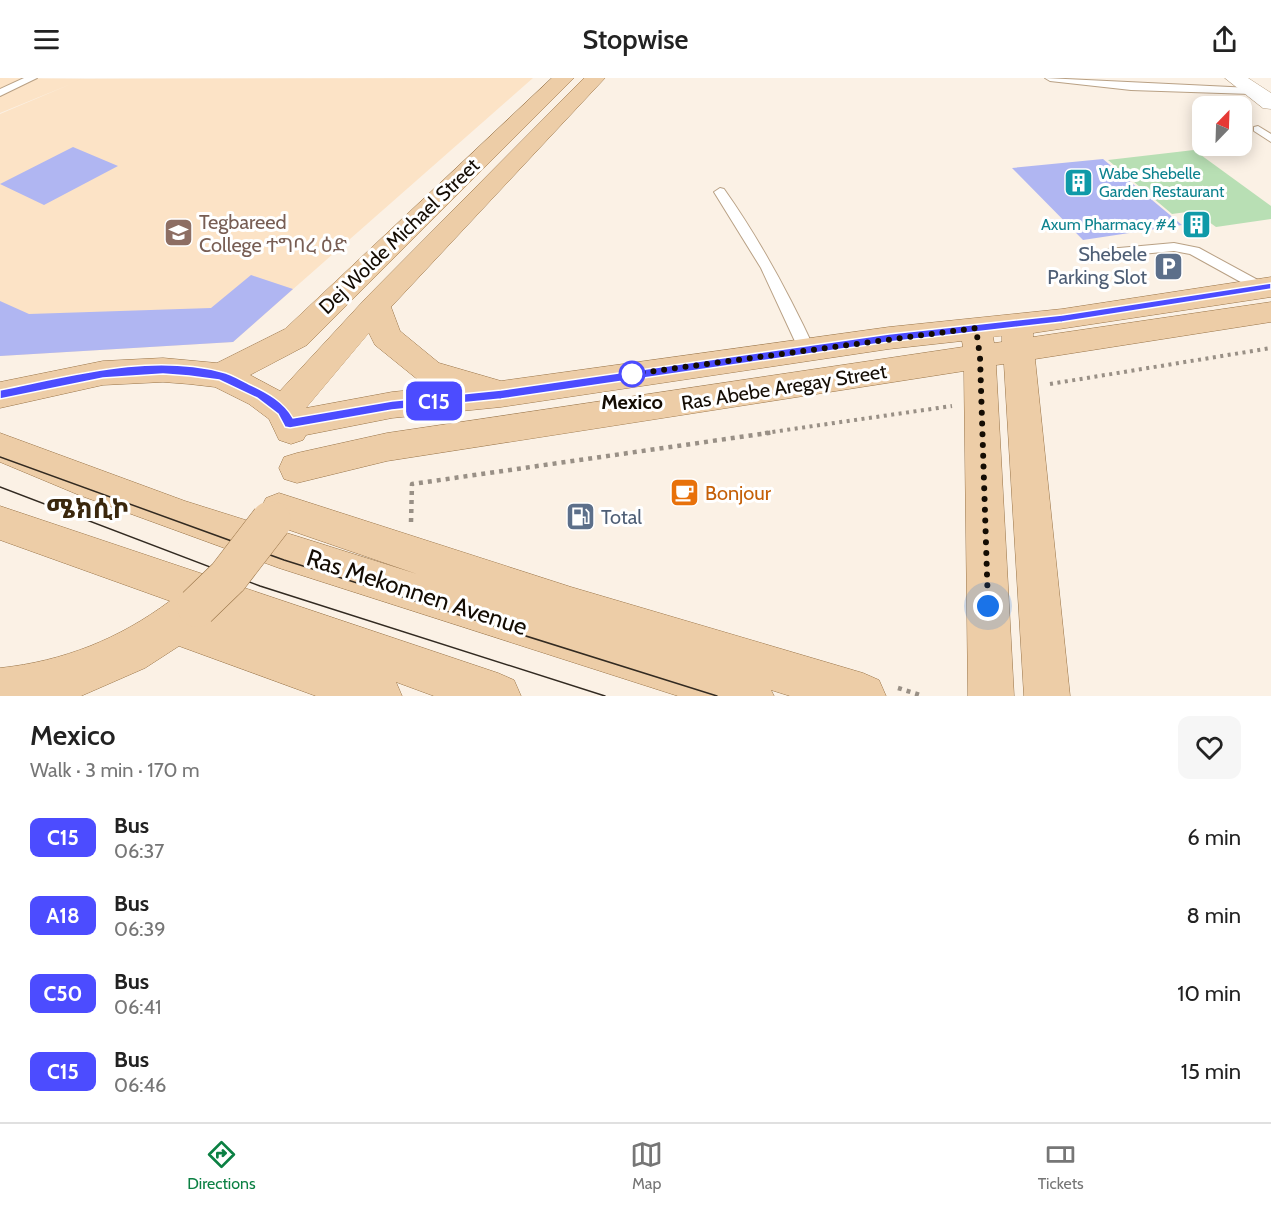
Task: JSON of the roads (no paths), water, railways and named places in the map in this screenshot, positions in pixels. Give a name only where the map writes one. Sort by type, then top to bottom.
[{"type":"main road","name":"Dej Wolde Michael Street","points":[[221,376],[296,337],[564,78]]},
{"type":"main road","name":"Dej Wolde Michael Street","points":[[286,417],[376,305],[595,78]]},
{"type":"main road","points":[[500,138],[531,145]]},
{"type":"main road","name":"Ras Abebe Aregay Street","points":[[297,468],[387,447],[978,342],[1268,296]]},
{"type":"main road","points":[[376,305],[386,337],[428,371],[501,394]]},
{"type":"main road","points":[[1018,337],[1047,696]]},
{"type":"main road","points":[[978,342],[991,696]]},
{"type":"main road","name":"Ras Abebe Aregay Street","points":[[286,417],[501,394],[807,350],[978,342]]},
{"type":"main road","points":[[0,395],[103,373],[163,370],[221,376],[261,395],[286,417],[297,468],[275,515],[230,576],[186,616],[107,664],[63,679],[0,692]]},
{"type":"main road","name":"Ras Mekonnen Avenue","points":[[0,447],[85,482],[442,601],[751,696]]},
{"type":"main road","name":"Ras Mekonnen Avenue","points":[[275,515],[863,696]]},
{"type":"main road","points":[[14,529],[498,696]]},
{"type":"main road","points":[[186,616],[379,696]]},
{"type":"street","points":[[1243,84],[1271,103]]},
{"type":"lane","points":[[0,93],[32,78]]},
{"type":"lane","points":[[1050,78],[1131,87],[1243,84]]},
{"type":"lane","points":[[1258,129],[1271,139]]},
{"type":"lane","points":[[720,192],[754,242],[781,291],[807,350]]},
{"type":"lane","points":[[1108,253],[1174,247],[1194,251],[1268,296]]},
{"type":"tram line","points":[[0,457],[284,560],[717,696]]},
{"type":"tram line","points":[[0,487],[260,586],[605,696]]},
{"type":"place","name":"Wabe Shebelle Garden Restaurant","points":[[1078,182]]},
{"type":"place","name":"Axum Pharmacy #4","points":[[1197,224]]},
{"type":"place","name":"Tegbareed College ተግባረ ዕድ","points":[[178,233]]},
{"type":"place","name":"Shebele Parking Slot","points":[[1168,266]]},
{"type":"place","name":"Mexico","points":[[632,374]]},
{"type":"place","name":"Bonjour","points":[[684,493]]},
{"type":"place","name":"Total","points":[[580,517]]},
{"type":"district","name":"ሜክሲኮ","points":[[88,509]]}]
